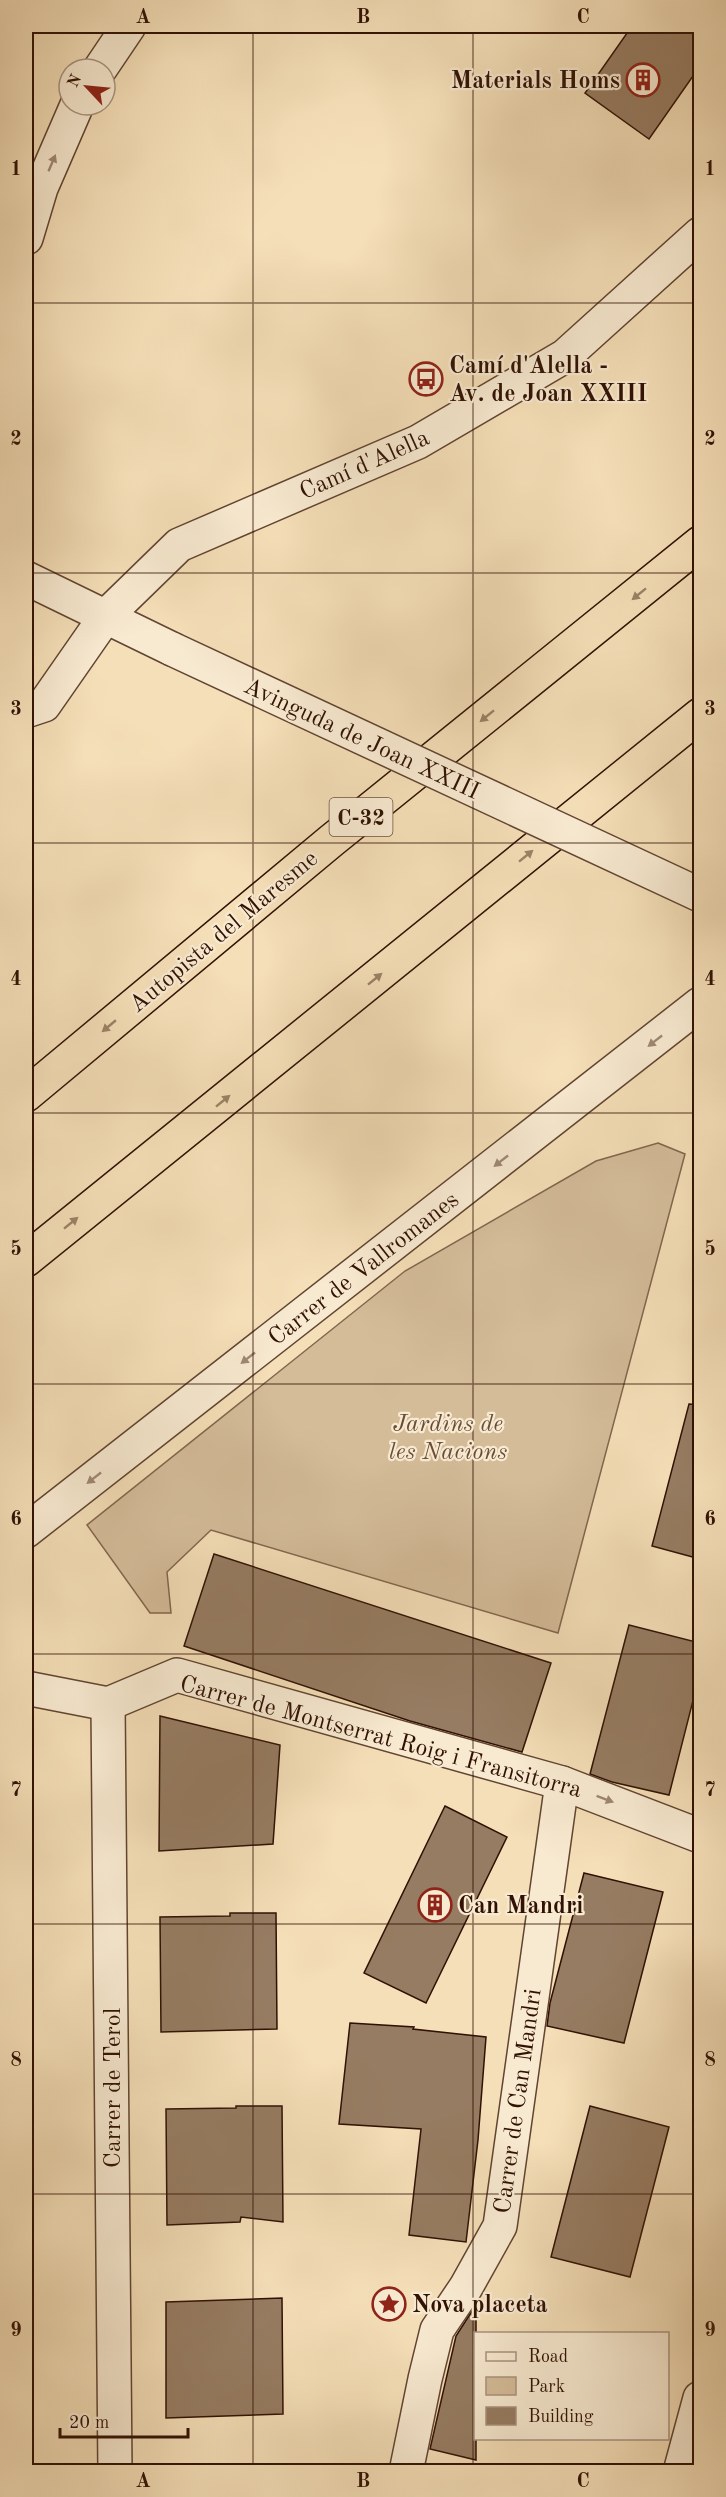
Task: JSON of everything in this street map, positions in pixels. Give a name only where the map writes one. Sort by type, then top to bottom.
[{"type":"highway","name":"Autopista del Maresme","points":[[26,1095],[331,841],[671,568],[700,542]]},
{"type":"highway","points":[[26,1260],[700,715]]},
{"type":"street","points":[[108,57],[129,26]]},
{"type":"street","points":[[26,238],[41,188],[72,117]]},
{"type":"street","name":"Camí d'Alella","points":[[26,711],[44,705],[106,616],[179,545],[418,442],[565,356],[700,234]]},
{"type":"street","name":"Avinguda de Joan XXIII","points":[[26,578],[172,649],[700,895]]},
{"type":"street","name":"Carrer de Vallromanes","points":[[26,1531],[700,1005]]},
{"type":"street","name":"Carrer de Montserrat Roig i Fransitorra","points":[[108,1704],[177,1675],[562,1783],[700,1836]]},
{"type":"street","points":[[26,1688],[108,1704]]},
{"type":"street","name":"Carrer de Terol","points":[[108,1704],[115,2472]]},
{"type":"street","name":"Carrer de Can Mandri","points":[[406,2472],[424,2379],[437,2331],[466,2287],[500,2226],[562,1783]]},
{"type":"street","points":[[680,2472],[700,2398]]},
{"type":"green space","name":"Jardins de les Nacions","points":[[658,1143],[685,1154],[558,1633],[211,1530],[167,1572],[171,1613],[150,1613],[87,1525],[405,1271],[596,1161]]},
{"type":"building","name":"Materials Homs","points":[[632,26],[700,26],[700,66],[649,139],[585,93]]},
{"type":"building","points":[[689,1404],[700,1405],[700,1559],[652,1546]]},
{"type":"building","points":[[214,1554],[551,1663],[522,1752],[410,1721],[184,1646]]},
{"type":"building","points":[[629,1625],[700,1643],[700,1673],[669,1795],[612,1782],[590,1774]]},
{"type":"building","points":[[160,1716],[280,1745],[273,1844],[159,1851]]},
{"type":"building","name":"Can Mandri","points":[[445,1806],[507,1837],[426,2003],[364,1973]]},
{"type":"building","points":[[584,1873],[663,1892],[624,2043],[547,2026],[550,2003]]},
{"type":"building","points":[[230,1913],[276,1913],[277,2029],[161,2032],[160,1917],[230,1916]]},
{"type":"building","points":[[350,2023],[414,2027],[413,2029],[486,2037],[478,2140],[466,2242],[409,2235],[421,2129],[339,2124]]},
{"type":"building","points":[[236,2106],[282,2106],[283,2222],[241,2217],[240,2222],[167,2225],[166,2109],[236,2108]]},
{"type":"building","points":[[590,2106],[669,2127],[630,2277],[551,2257]]},
{"type":"building","points":[[282,2298],[283,2414],[166,2418],[166,2302]]},
{"type":"building","points":[[476,2308],[474,2440],[476,2440],[476,2460],[430,2449],[456,2336]]},
{"type":"place","name":"Materials Homs","points":[[643,80]]},
{"type":"place","name":"Camí d'Alella - Av. de Joan XXIII","points":[[426,379]]},
{"type":"place","name":"Can Mandri","points":[[435,1905]]},
{"type":"place","name":"Nova placeta","points":[[389,2304]]}]
